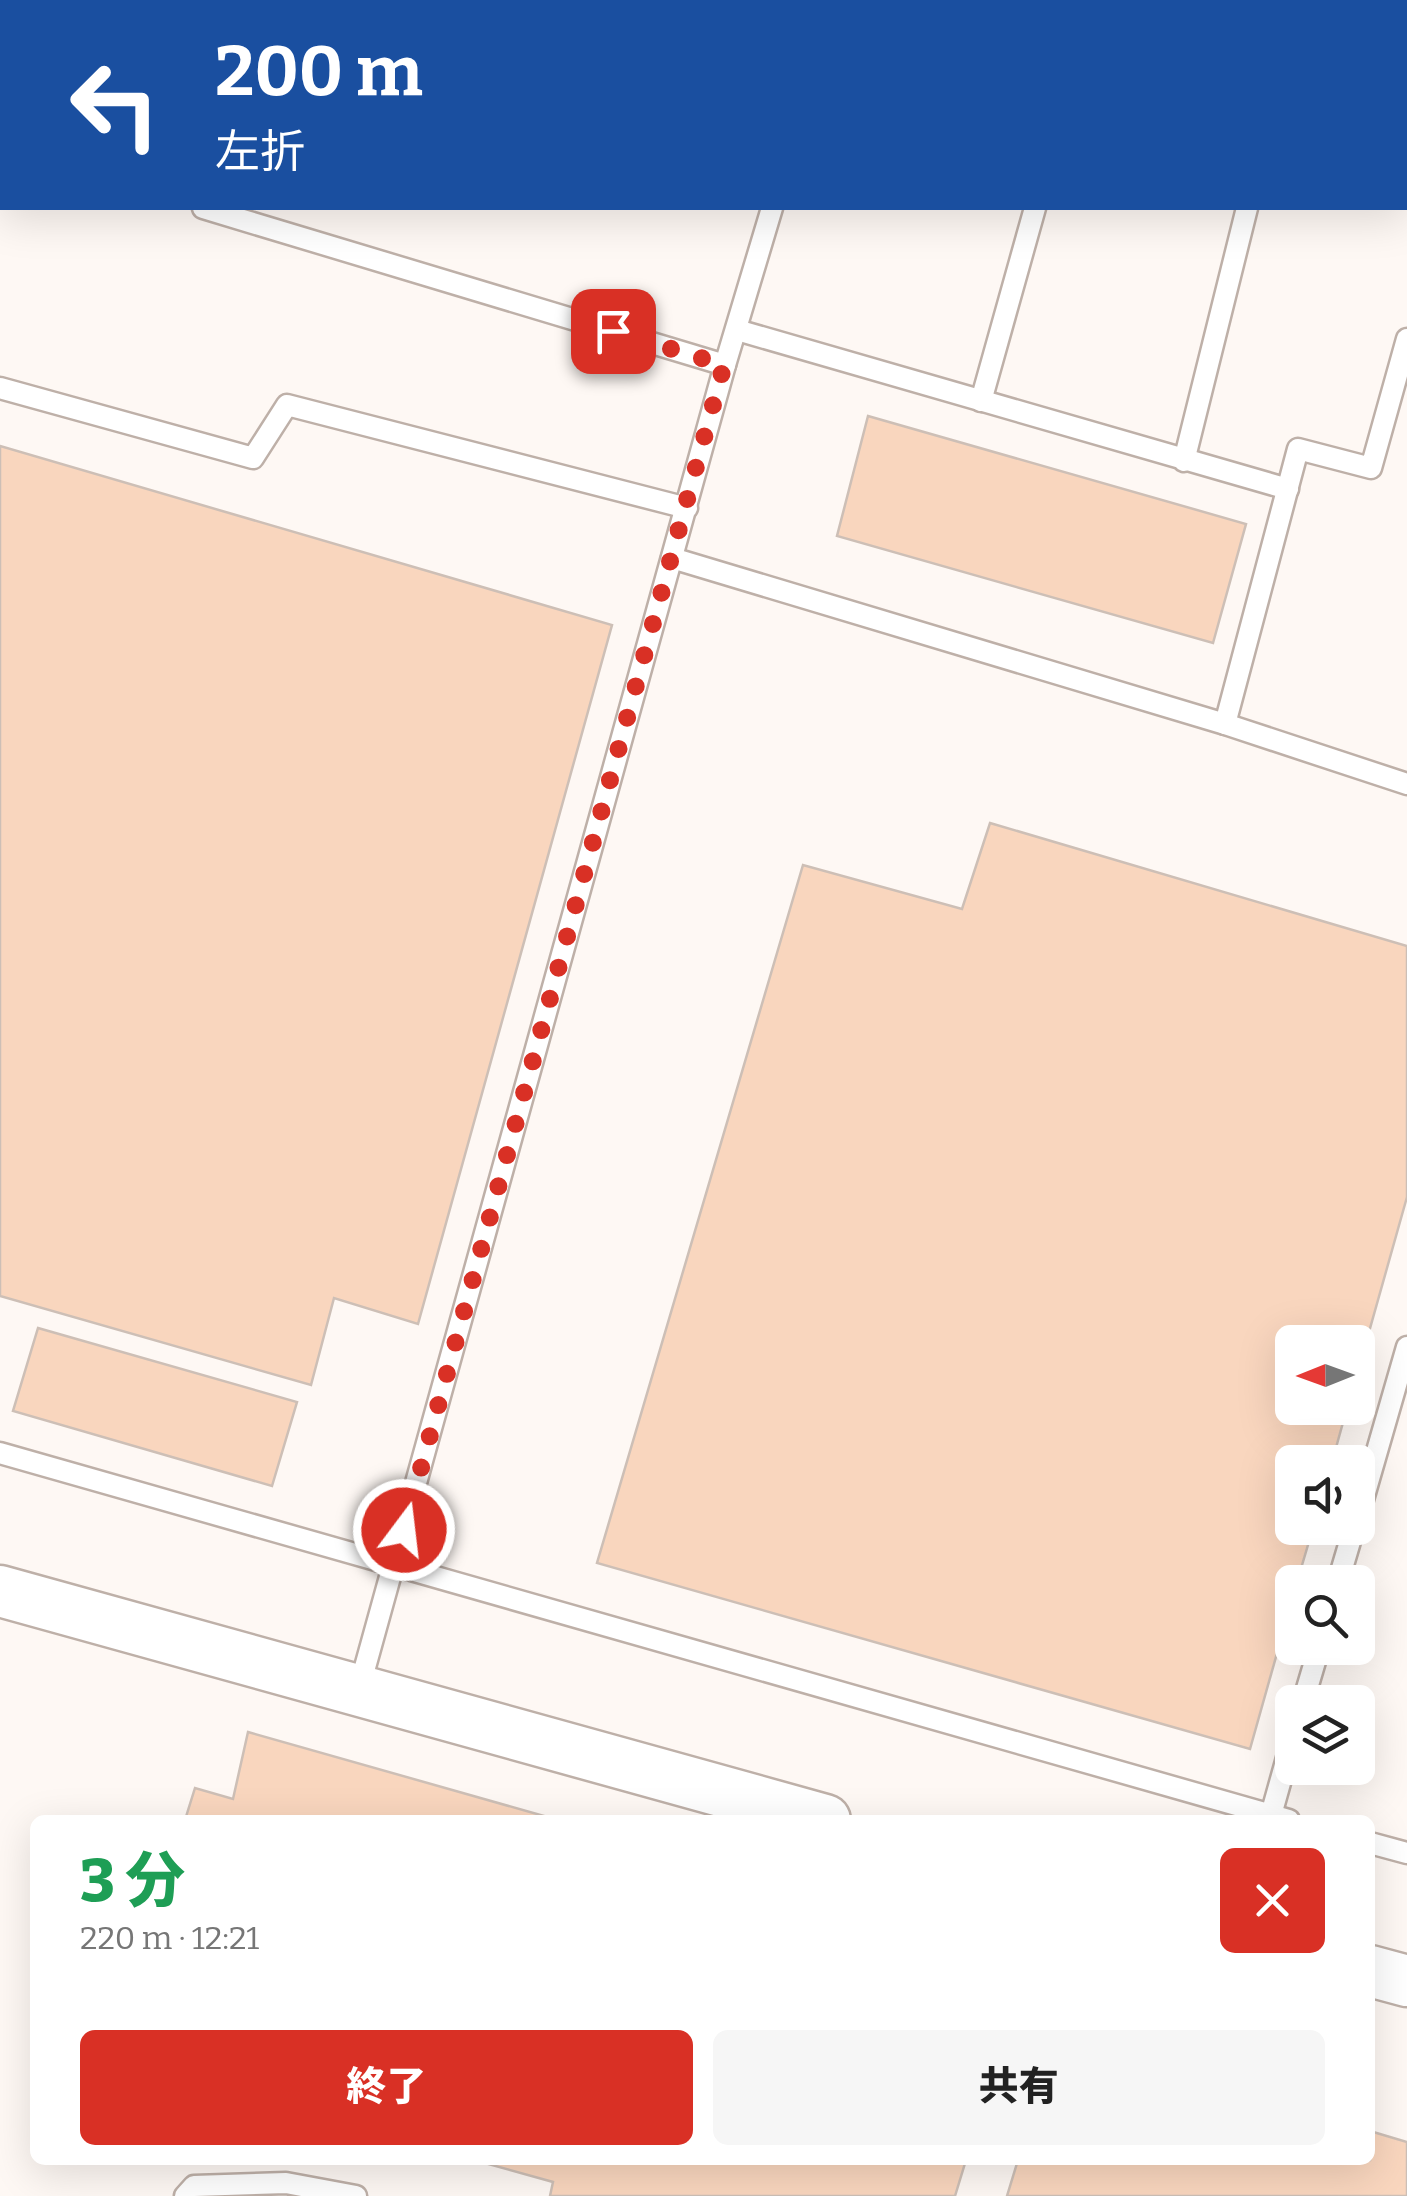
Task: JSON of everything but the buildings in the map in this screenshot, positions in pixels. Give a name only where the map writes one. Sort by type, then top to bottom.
[{"type":"street","points":[[0,1591],[807,1815]]},
{"type":"street","points":[[1375,1972],[1407,1981]]},
{"type":"lane","points":[[210,210],[724,365]]},
{"type":"lane","points":[[358,1691],[724,365],[771,210]]},
{"type":"lane","points":[[981,401],[1034,210]]},
{"type":"lane","points":[[1184,461],[1247,210]]},
{"type":"lane","points":[[737,330],[1288,488]]},
{"type":"lane","points":[[1225,724],[1298,449],[1371,468],[1407,338]]},
{"type":"lane","points":[[0,388],[253,458],[287,405],[687,508]]},
{"type":"lane","points":[[672,558],[1225,724],[1407,784]]},
{"type":"lane","points":[[1375,1458],[1407,1347]]},
{"type":"lane","points":[[0,1453],[393,1568],[1273,1815]]},
{"type":"lane","points":[[1280,1815],[1285,1785]]},
{"type":"lane","points":[[1375,1844],[1407,1853]]},
{"type":"lane","points":[[185,2196],[194,2186],[286,2183],[356,2196]]},
{"type":"route","points":[[404,1530],[724,365],[613,331]]}]
